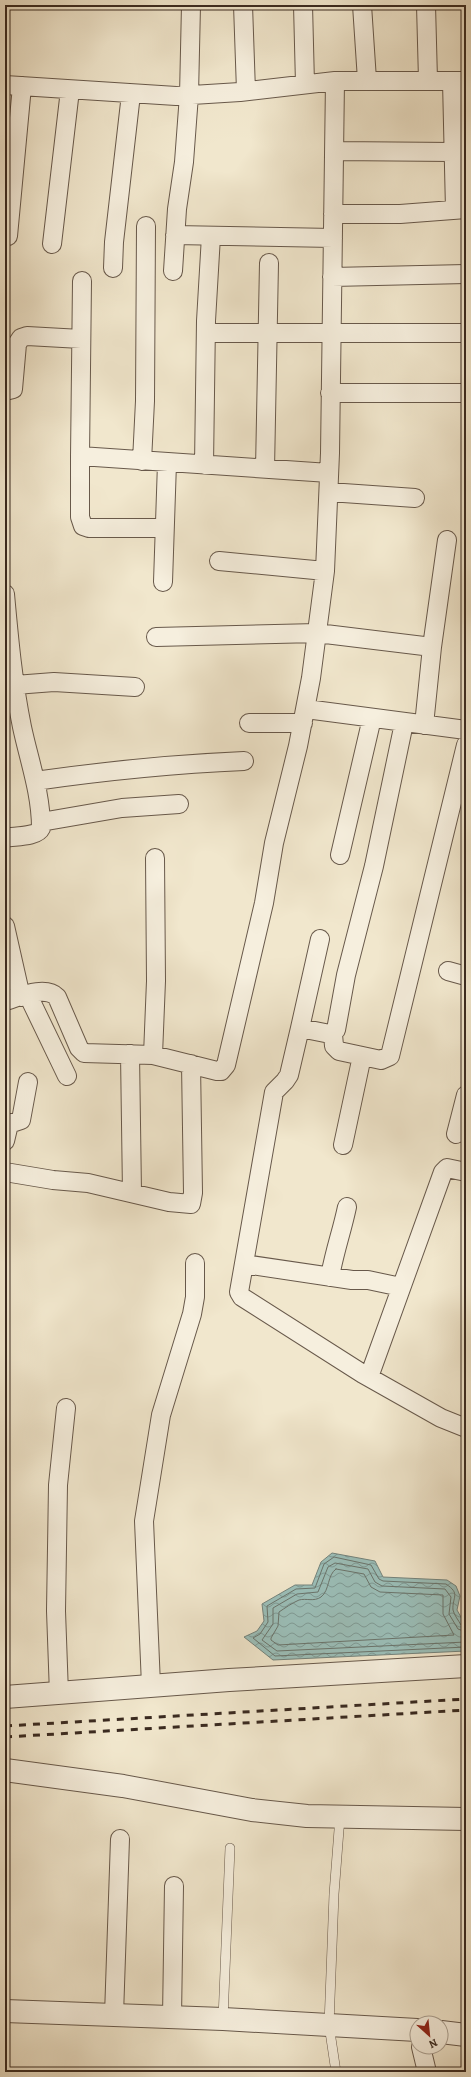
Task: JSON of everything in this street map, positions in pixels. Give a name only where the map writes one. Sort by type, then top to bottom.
[{"type":"street","points":[[173,271],[177,209],[184,162],[189,95],[191,5]]},
{"type":"street","points":[[243,5],[246,91]]},
{"type":"street","points":[[303,5],[305,84]]},
{"type":"street","points":[[362,5],[367,80]]},
{"type":"street","points":[[426,5],[428,80]]},
{"type":"street","points":[[18,998],[49,992],[57,997],[82,1052],[88,1054],[153,1055],[217,1071],[221,1071],[226,1065],[264,903],[274,843],[304,716],[318,633],[325,571],[329,492],[335,81]]},
{"type":"street","points":[[8,236],[13,86],[131,94],[189,95],[246,91],[335,81],[459,81],[454,152],[461,210],[400,214],[333,214]]},
{"type":"street","points":[[52,244],[70,90]]},
{"type":"street","points":[[113,268],[114,242],[131,94]]},
{"type":"street","points":[[334,151],[454,152]]},
{"type":"street","points":[[142,461],[145,401],[146,226]]},
{"type":"street","points":[[175,235],[332,238]]},
{"type":"street","points":[[204,465],[206,333],[211,236]]},
{"type":"street","points":[[265,469],[269,263]]},
{"type":"street","points":[[332,277],[466,274]]},
{"type":"street","points":[[82,281],[80,517],[83,526],[89,528],[164,528]]},
{"type":"street","points":[[206,333],[466,333]]},
{"type":"street","points":[[5,391],[13,389],[16,350],[21,338],[27,336],[81,339]]},
{"type":"street","points":[[330,393],[466,393]]},
{"type":"street","points":[[80,456],[329,473]]},
{"type":"street","points":[[163,582],[166,462]]},
{"type":"street","points":[[329,492],[415,498]]},
{"type":"street","points":[[424,725],[432,647],[447,540]]},
{"type":"street","points":[[219,561],[325,571]]},
{"type":"street","points":[[5,594],[15,685],[22,728],[35,781],[41,822],[40,832],[5,838]]},
{"type":"street","points":[[156,637],[318,633],[432,647]]},
{"type":"street","points":[[15,685],[54,682],[135,687]]},
{"type":"street","points":[[249,723],[304,716],[372,718],[466,730]]},
{"type":"street","points":[[340,855],[372,718]]},
{"type":"street","points":[[404,722],[374,866],[346,975],[336,1030],[333,1034],[333,1042],[336,1049],[362,1056],[386,1060],[392,1051],[466,745]]},
{"type":"street","points":[[35,781],[157,766],[244,761]]},
{"type":"street","points":[[41,822],[122,808],[179,804]]},
{"type":"street","points":[[153,1055],[156,974],[155,858]]},
{"type":"street","points":[[5,926],[18,998],[67,1076]]},
{"type":"street","points":[[320,939],[287,1078],[274,1092],[239,1292],[242,1297],[369,1377],[441,1418],[466,1428]]},
{"type":"street","points":[[448,971],[466,976]]},
{"type":"street","points":[[300,1028],[333,1034]]},
{"type":"street","points":[[130,1054],[132,1193]]},
{"type":"street","points":[[343,1145],[362,1056]]},
{"type":"street","points":[[5,1172],[53,1180],[88,1183],[187,1204],[192,1202],[191,1064]]},
{"type":"street","points":[[5,1141],[9,1124],[21,1120],[28,1082]]},
{"type":"street","points":[[456,1134],[465,1104]]},
{"type":"street","points":[[369,1377],[443,1172],[447,1168],[466,1172]]},
{"type":"street","points":[[330,1277],[337,1241],[342,1230],[348,1207]]},
{"type":"street","points":[[151,1685],[149,1605],[144,1540],[145,1514],[161,1415],[192,1314],[195,1297],[195,1263]]},
{"type":"street","points":[[244,1264],[355,1281],[368,1280],[401,1287]]},
{"type":"street","points":[[59,1694],[56,1604],[58,1485],[66,1408]]},
{"type":"street","points":[[5,1697],[59,1694],[151,1685],[466,1666]]},
{"type":"street","points":[[5,1770],[116,1785],[252,1810],[307,1816],[466,1819]]},
{"type":"street","points":[[114,2015],[120,1840]]},
{"type":"street","points":[[172,2017],[174,1886]]},
{"type":"street","points":[[5,2010],[224,2019],[409,2030]]},
{"type":"street","points":[[449,2033],[466,2035]]},
{"type":"street","points":[[423,2055],[427,2072]]},
{"type":"lane","points":[[336,2072],[329,2025],[334,1894],[340,1817]]},
{"type":"lane","points":[[224,2019],[230,1848]]},
{"type":"water","points":[[332,1553],[375,1561],[383,1577],[447,1580],[456,1586],[460,1596],[457,1610],[466,1626],[466,1651],[273,1660],[244,1637],[257,1631],[264,1621],[262,1604],[295,1585],[312,1585],[321,1562]]},
{"type":"railway","points":[[5,1726],[466,1699]]},
{"type":"railway","points":[[5,1737],[466,1710]]}]
